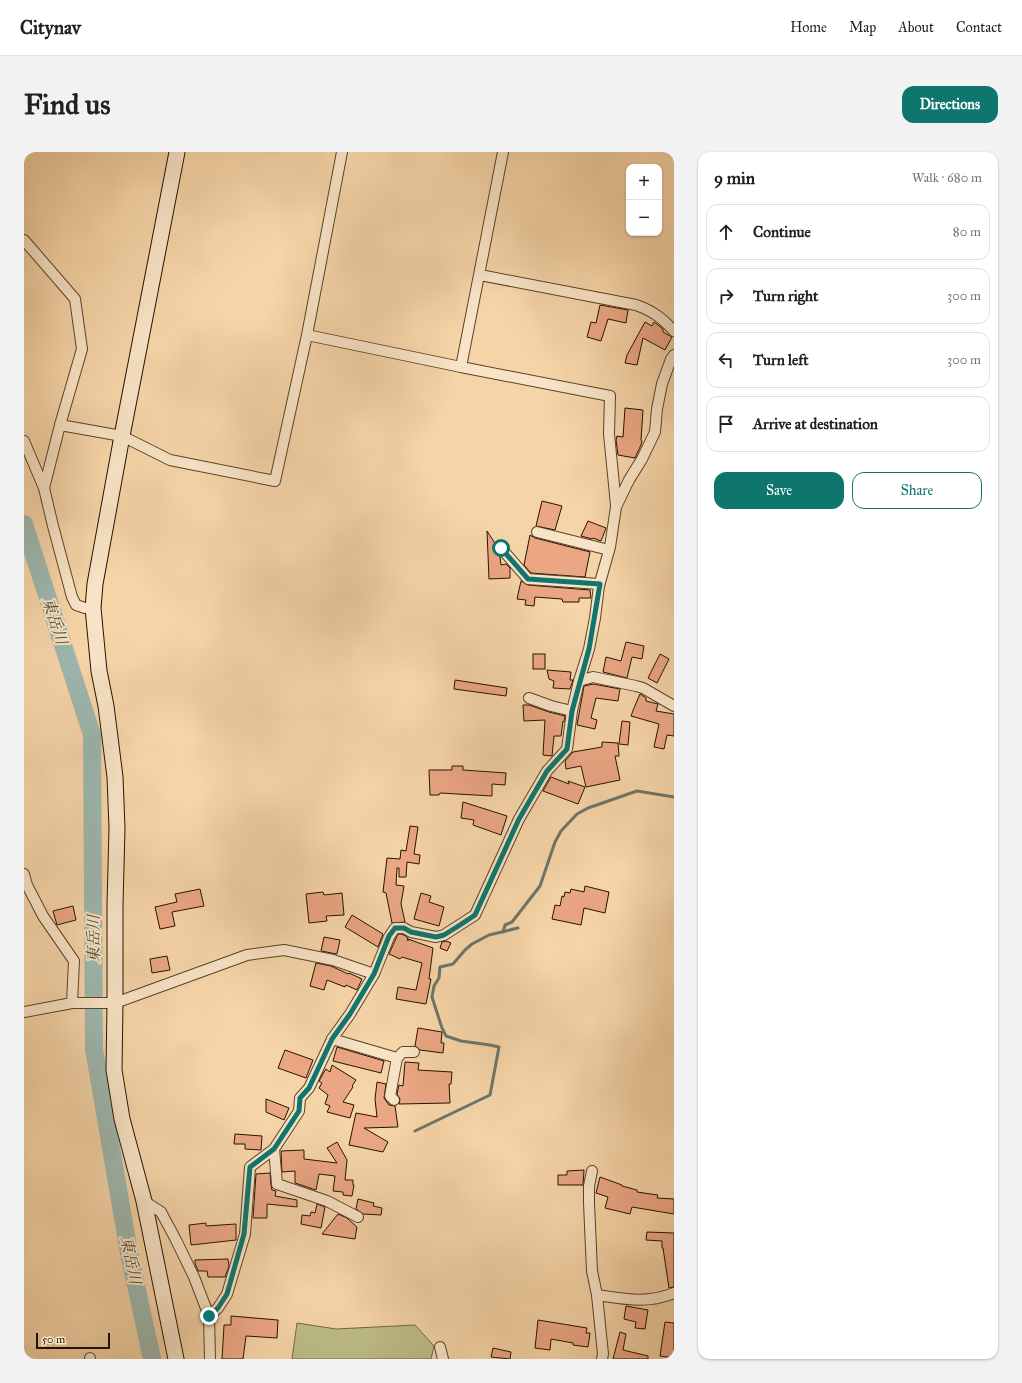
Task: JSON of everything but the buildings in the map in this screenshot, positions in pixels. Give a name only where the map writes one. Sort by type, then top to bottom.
[{"type":"street","points":[[176,1359],[144,1201],[122,1119],[114,1070],[117,828],[115,777],[106,706],[99,671],[93,608],[95,584],[122,436],[177,152]]},
{"type":"street","points":[[60,425],[122,436],[170,460],[275,481],[307,335],[342,152]]},
{"type":"street","points":[[461,367],[503,152]]},
{"type":"street","points":[[24,240],[75,299],[82,350],[60,425],[44,488]]},
{"type":"street","points":[[480,275],[636,305],[648,309],[661,318],[674,331]]},
{"type":"street","points":[[209,1316],[218,1308],[227,1294],[244,1234],[250,1167],[274,1149],[299,1111],[300,1098],[309,1088],[332,1039],[350,1014],[374,974],[389,936],[395,928],[404,928],[411,932],[436,937],[449,932],[475,915],[519,819],[547,771],[567,749],[572,711],[589,649],[600,584],[609,550],[616,507],[609,434],[610,396],[307,335]]},
{"type":"street","points":[[616,507],[629,480],[642,460],[655,432],[657,409],[662,384],[670,359],[674,355]]},
{"type":"street","points":[[24,441],[44,488],[72,597],[76,605],[85,608],[93,608]]},
{"type":"street","points":[[537,532],[609,550]]},
{"type":"street","points":[[501,548],[528,579]]},
{"type":"street","points":[[517,578],[600,584]]},
{"type":"street","points":[[579,681],[592,677],[636,686],[643,688],[674,706]]},
{"type":"street","points":[[529,698],[551,706],[572,711]]},
{"type":"street","points":[[24,874],[27,885],[43,916],[74,961],[72,1003]]},
{"type":"street","points":[[24,1012],[72,1003],[115,1003],[247,955],[284,950],[333,960],[374,974]]},
{"type":"street","points":[[332,1039],[396,1058]]},
{"type":"street","points":[[394,1100],[390,1096],[396,1058],[403,1052],[414,1052]]},
{"type":"street","points":[[274,1149],[277,1184],[328,1201],[358,1217]]},
{"type":"street","points":[[592,1171],[589,1186],[592,1271],[597,1295],[602,1359]]},
{"type":"street","points":[[144,1201],[160,1212],[194,1277],[209,1316],[210,1359]]},
{"type":"street","points":[[597,1295],[639,1300],[655,1299],[674,1293]]},
{"type":"street","points":[[440,1347],[443,1359]]},
{"type":"shaded area","points":[[297,1323],[336,1329],[415,1325],[434,1346],[431,1359],[292,1359]]},
{"type":"waterway","name":"東岳川","points":[[24,524],[92,735],[94,1049],[129,1253],[152,1359]]},
{"type":"waterway","points":[[503,932],[505,925],[512,922],[540,886],[555,842],[561,831],[577,814],[588,808],[637,791],[674,797]]},
{"type":"waterway","points":[[415,1131],[490,1095],[499,1047],[461,1041],[446,1036],[432,997],[434,986],[439,978],[440,967],[453,964],[472,944],[489,935],[518,928]]},
{"type":"route","points":[[209,1316],[218,1308],[227,1294],[244,1234],[250,1167],[274,1149],[299,1111],[300,1098],[309,1088],[332,1039],[350,1014],[374,974],[389,936],[395,928],[404,928],[411,932],[436,937],[444,935],[475,915],[486,894],[519,819],[547,771],[567,749],[572,711],[589,649],[600,584],[528,579],[501,548]]}]
